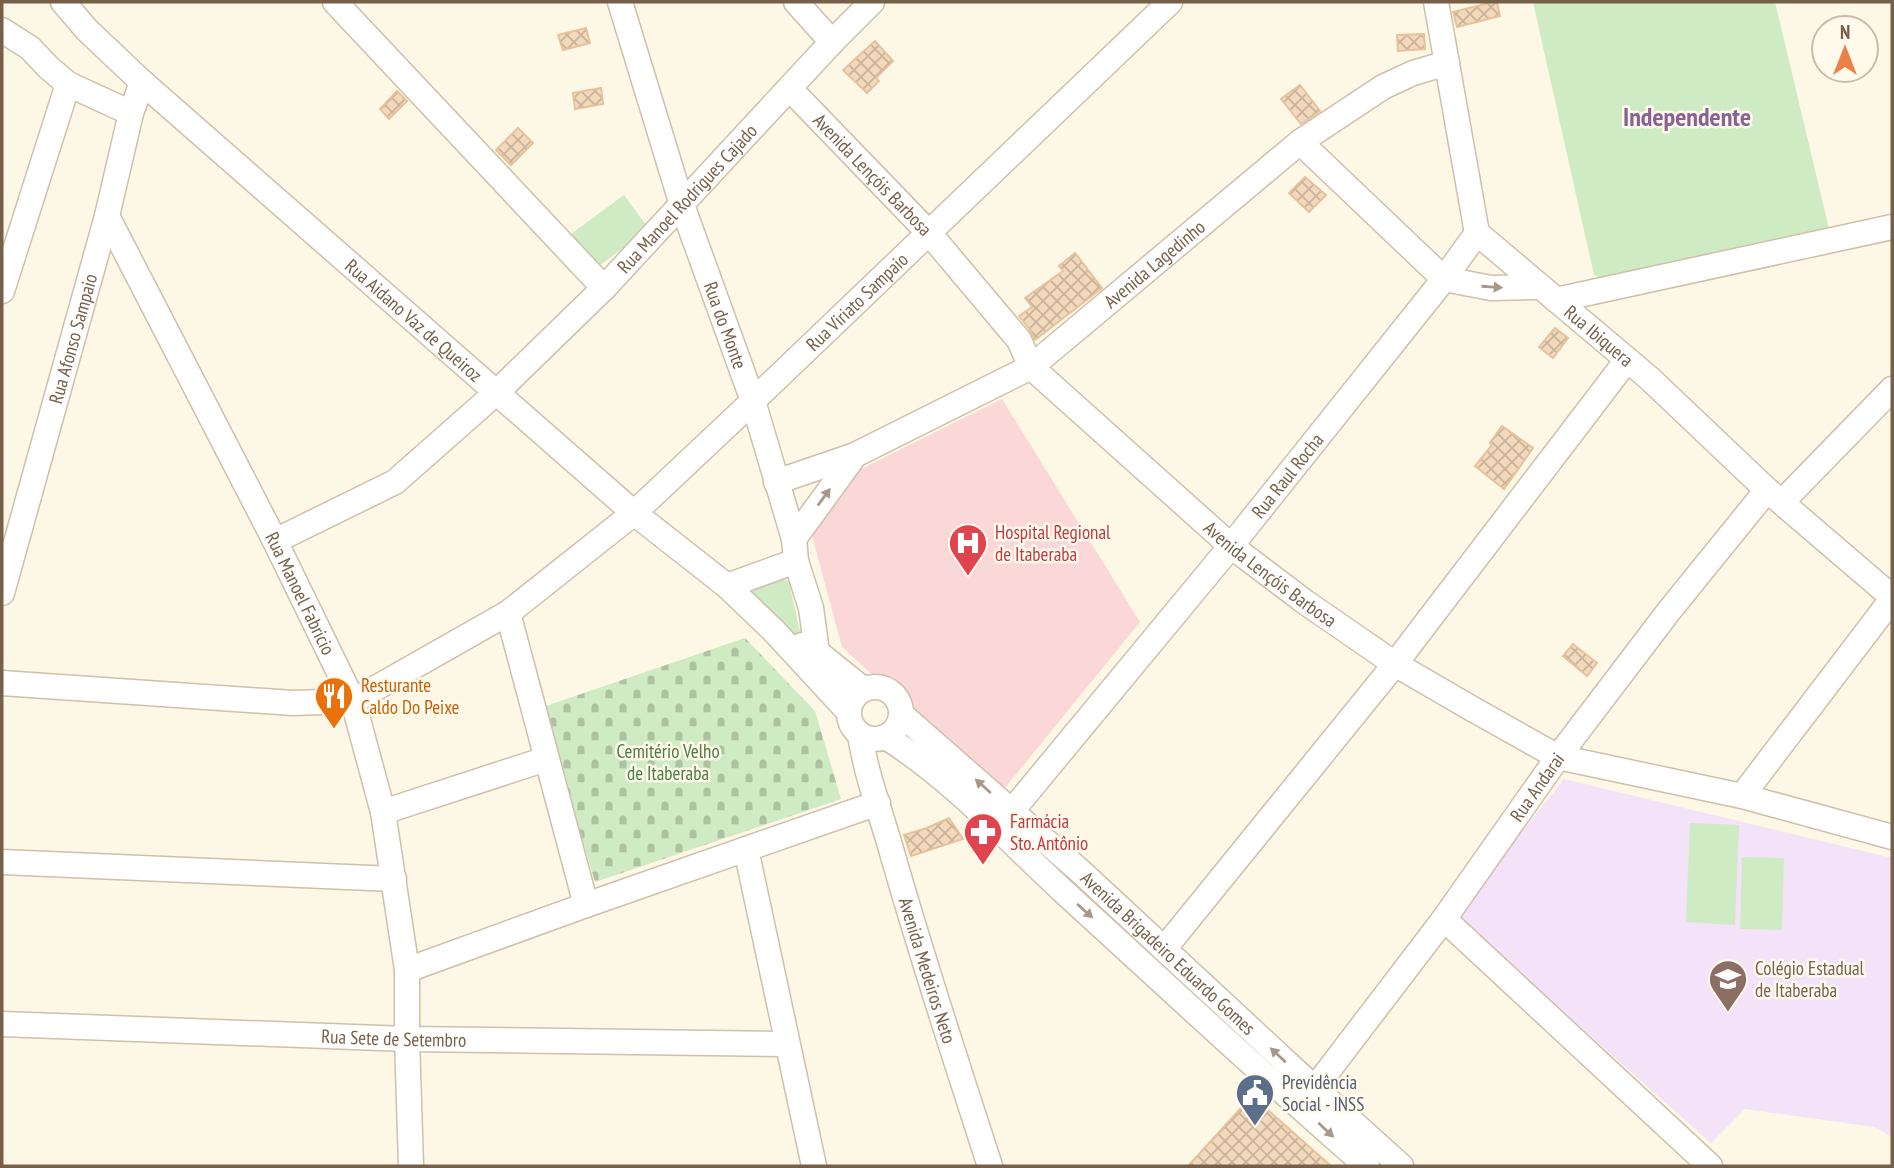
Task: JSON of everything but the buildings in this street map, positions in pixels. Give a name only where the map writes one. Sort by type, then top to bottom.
[{"type":"street","name":"Rua Aidano Vaz de Queiroz","points":[[63,2],[87,30],[142,82],[634,513],[727,586],[774,631],[848,711]]},
{"type":"street","points":[[335,2],[604,288]]},
{"type":"street","name":"Rua do Monte","points":[[620,2],[682,205],[753,401],[811,608],[817,652]]},
{"type":"street","points":[[796,2],[832,41]]},
{"type":"street","name":"Rua Manoel Rodrigues Cajado","points":[[275,541],[395,482],[497,393],[604,288],[832,41],[872,2]]},
{"type":"street","name":"Rua Viriato Sampaio","points":[[353,701],[508,613],[634,513],[1170,2]]},
{"type":"street","points":[[1436,2],[1477,233]]},
{"type":"street","points":[[2,30],[30,48],[68,84],[131,113]]},
{"type":"street","name":"Avenida Lagedinho","points":[[776,482],[855,455],[1031,367],[1300,142],[1383,86],[1447,63]]},
{"type":"street","name":"Rua Afonso Sampaio","points":[[2,593],[107,216],[131,113],[142,82]]},
{"type":"street","points":[[2,291],[68,84]]},
{"type":"street","name":"Avenida Lençóis Barbosa","points":[[790,89],[929,233],[1019,340],[1031,367],[1231,546],[1395,664],[1558,757],[1741,796],[1892,837]]},
{"type":"street","points":[[1300,142],[1444,279],[1491,288],[1548,293],[1892,227]]},
{"type":"street","name":"Rua Manoel Fabricio","points":[[107,216],[275,541],[353,701],[383,812],[408,970],[411,1166]]},
{"type":"street","name":"Rua Raul Rocha","points":[[1005,821],[1231,546],[1444,279],[1477,233]]},
{"type":"street","name":"Rua Ibiquera","points":[[1477,233],[1649,378],[1774,496],[1892,598]]},
{"type":"street","points":[[1164,949],[1395,664],[1627,360]]},
{"type":"street","name":"Rua Andarai","points":[[1300,1085],[1444,919],[1558,757],[1669,611],[1774,496],[1892,389]]},
{"type":"street","name":"Avenida Lagedinho","points":[[795,550],[855,455]]},
{"type":"street","points":[[727,586],[795,550]]},
{"type":"street","points":[[1741,796],[1892,598]]},
{"type":"street","points":[[508,613],[586,905]]},
{"type":"street","name":"Rua Aidano Vaz de Queiroz","points":[[774,631],[817,652],[863,689]]},
{"type":"street","points":[[2,684],[293,703],[353,701]]},
{"type":"street","points":[[881,687],[897,698],[902,715],[896,729],[875,737],[853,729],[848,711],[850,702],[863,689],[881,687]]},
{"type":"street","name":"Avenida Brigadeiro Eduardo Gomes","points":[[902,715],[953,774],[1005,821],[1063,890],[1401,1166]]},
{"type":"street","name":"Avenida Brigadeiro Eduardo Gomes","points":[[875,737],[953,774]]},
{"type":"street","name":"Avenida Medeiros Neto","points":[[875,737],[867,774],[990,1166]]},
{"type":"street","points":[[383,812],[546,760]]},
{"type":"street","points":[[408,970],[878,803]]},
{"type":"street","name":"Avenida Brigadeiro Eduardo Gomes","points":[[1005,821],[1080,871],[1164,949],[1300,1085],[1367,1166]]},
{"type":"street","points":[[746,849],[814,1166]]},
{"type":"street","points":[[2,862],[394,879]]},
{"type":"street","points":[[1063,890],[1080,871]]},
{"type":"street","points":[[1444,919],[1705,1164]]},
{"type":"street","name":"Rua Sete de Setembro","points":[[2,1024],[407,1039],[787,1044]]},
{"type":"shaded area","name":"Hospital Regional de Itaberaba","points":[[1002,399],[1140,622],[1001,793],[842,647],[811,532],[851,474]]},
{"type":"shaded area","name":"Colégio Estadual de Itaberaba","points":[[1564,779],[1892,858],[1892,1137],[1874,1127],[1745,1109],[1711,1143],[1455,916]]},
{"type":"green space","points":[[1533,2],[1775,2],[1830,233],[1612,283],[1594,275]]},
{"type":"green space","points":[[624,195],[649,229],[596,268],[571,234]]},
{"type":"green space","points":[[783,578],[789,582],[801,636],[797,638],[744,595]]},
{"type":"green space","name":"Cemitério Velho de Itaberaba","points":[[745,638],[815,711],[841,799],[595,882],[543,707]]},
{"type":"green space","points":[[1690,823],[1739,825],[1735,925],[1686,922]]},
{"type":"green space","points":[[1742,857],[1784,858],[1782,930],[1740,929]]},
{"type":"place","name":"Hospital Regional de Itaberaba","points":[[968,577]]},
{"type":"place","name":"Resturante Caldo Do Peixe","points":[[334,730]]},
{"type":"place","name":"Farmácia Sto. Antônio","points":[[983,866]]},
{"type":"place","name":"Colégio Estadual de Itaberaba","points":[[1728,1013]]},
{"type":"place","name":"Previdência Social - INSS","points":[[1255,1127]]},
{"type":"district","name":"Independente","points":[[1687,117]]}]
